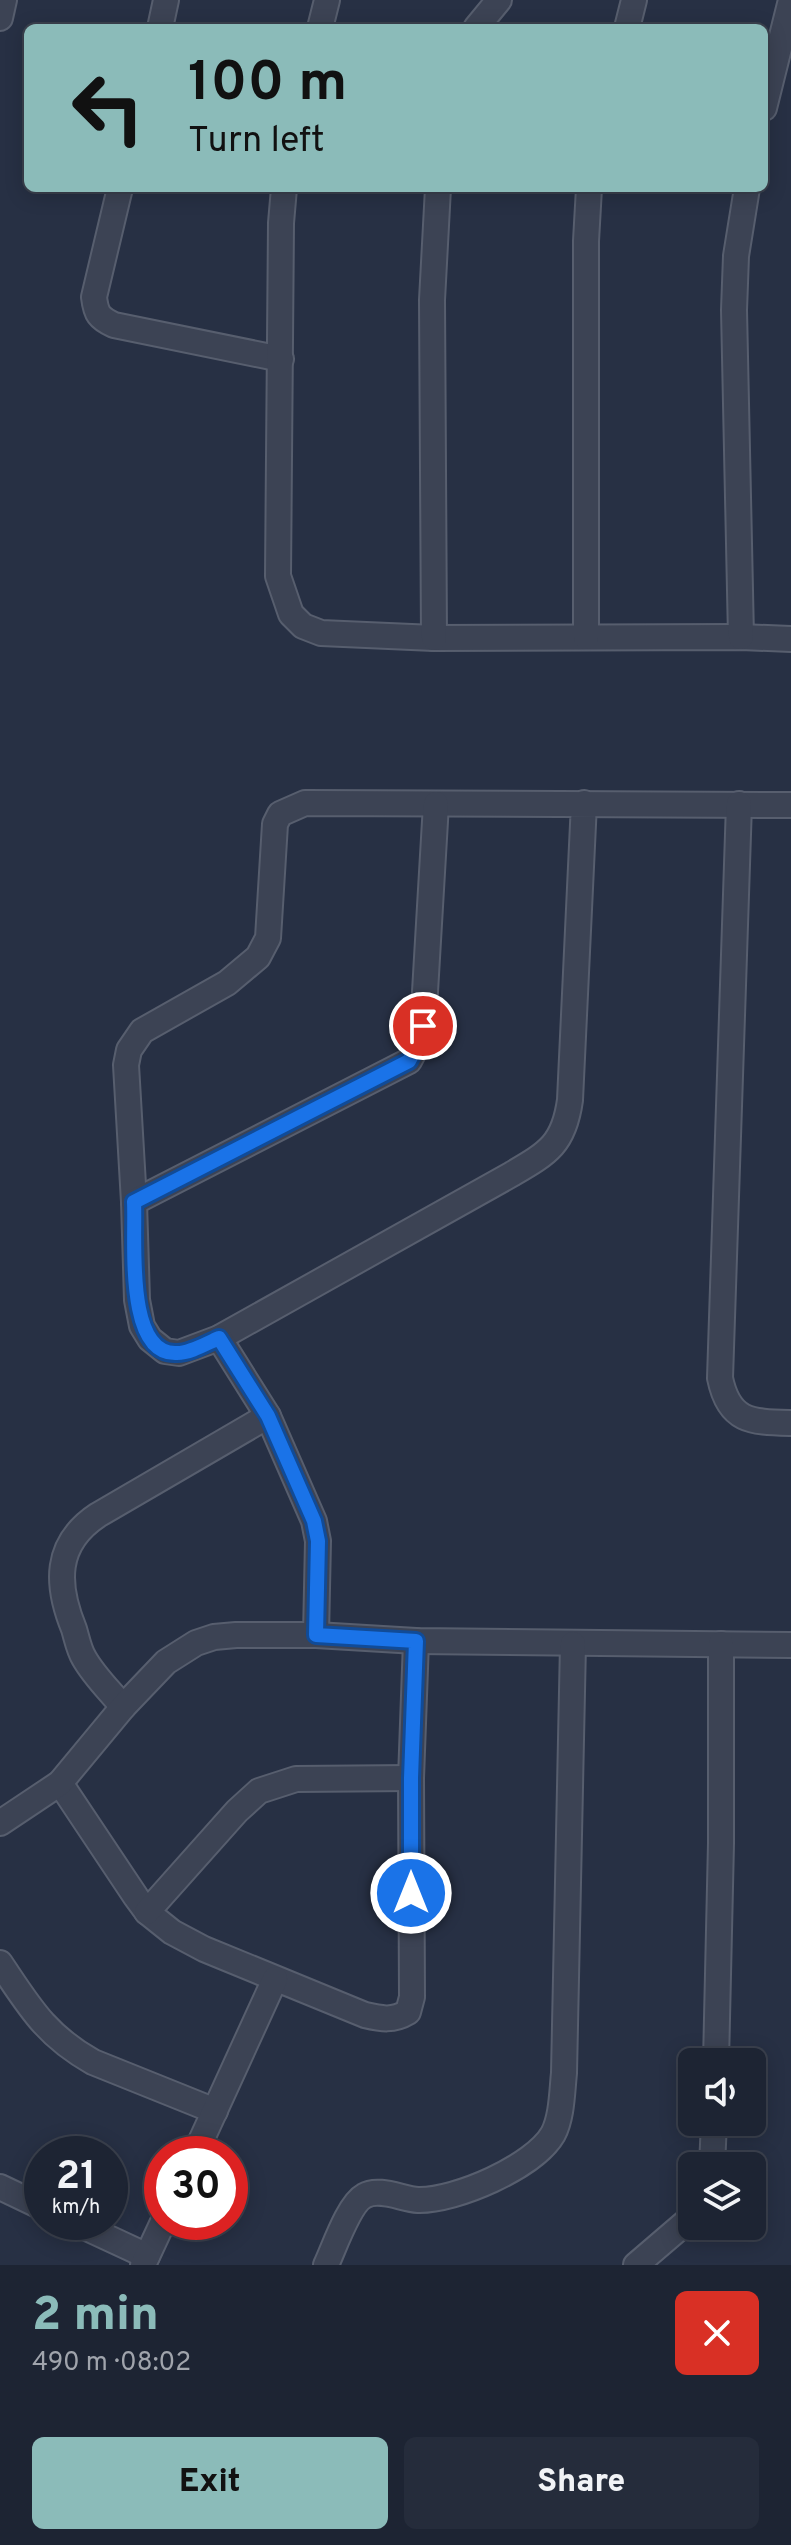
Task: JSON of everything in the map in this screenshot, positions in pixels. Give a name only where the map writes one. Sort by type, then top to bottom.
[{"type":"street","points":[[0,18],[4,0]]},
{"type":"street","points":[[161,24],[166,0]]},
{"type":"street","points":[[321,24],[327,0]]},
{"type":"street","points":[[478,24],[499,0]]},
{"type":"street","points":[[628,24],[633,0]]},
{"type":"street","points":[[768,92],[791,0]]},
{"type":"street","points":[[119,192],[94,297],[95,312],[101,319],[114,325],[281,359]]},
{"type":"street","points":[[284,192],[278,576],[291,614],[303,626],[321,633],[434,638],[791,639]]},
{"type":"street","points":[[434,638],[432,300],[438,192]]},
{"type":"street","points":[[586,637],[586,241],[589,192]]},
{"type":"street","points":[[741,637],[734,310],[736,256],[746,192]]},
{"type":"street","points":[[584,803],[570,1100],[563,1132],[553,1146],[537,1160],[219,1338],[179,1353],[165,1351],[150,1339],[142,1326],[137,1300],[126,1065],[129,1050],[142,1031],[227,983],[258,957],[268,938],[275,824],[280,814],[305,803],[584,803],[791,805]]},
{"type":"street","points":[[134,1202],[409,1061],[423,1026],[436,804]]},
{"type":"street","points":[[739,804],[720,1378],[724,1397],[732,1410],[760,1422],[791,1423]]},
{"type":"street","points":[[219,1338],[268,1416],[316,1531],[316,1635]]},
{"type":"street","points":[[123,1707],[84,1658],[65,1609],[63,1559],[72,1538],[98,1515],[268,1416]]},
{"type":"street","points":[[0,1823],[60,1783],[123,1707],[166,1662],[196,1643],[236,1635],[316,1635],[416,1641],[791,1645]]},
{"type":"street","points":[[60,1783],[147,1912],[172,1932],[275,1979],[365,2015],[380,2019],[397,2018],[408,2012],[412,1988],[411,1778],[416,1641]]},
{"type":"street","points":[[326,2265],[352,2210],[368,2193],[404,2199],[436,2199],[466,2190],[506,2173],[542,2147],[553,2133],[564,2073],[573,1644]]},
{"type":"street","points":[[716,2048],[721,1644]]},
{"type":"street","points":[[147,1912],[237,1811],[259,1791],[296,1779],[411,1778]]},
{"type":"street","points":[[0,1963],[36,2017],[74,2051],[93,2062],[215,2111]]},
{"type":"street","points":[[203,2136],[275,1979]]},
{"type":"street","points":[[0,2187],[24,2198]]},
{"type":"street","points":[[636,2265],[678,2230]]},
{"type":"street","points":[[107,2240],[145,2261],[155,2240]]},
{"type":"route","points":[[411,1893],[416,1641],[316,1635],[318,1541],[314,1521],[268,1416],[219,1338],[179,1353],[165,1351],[150,1339],[142,1326],[137,1300],[134,1202],[409,1061],[423,1026]]}]
